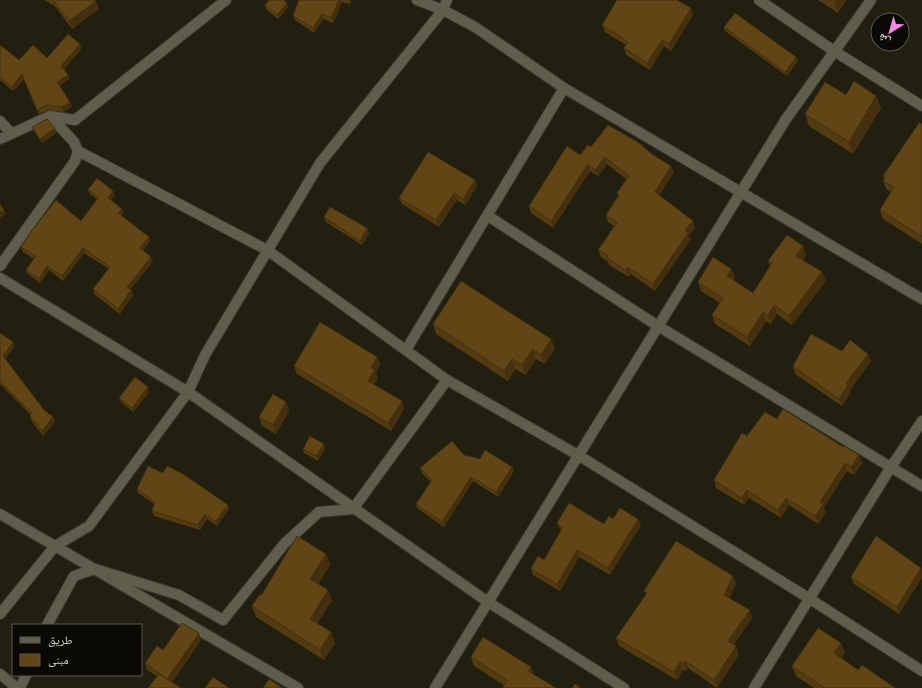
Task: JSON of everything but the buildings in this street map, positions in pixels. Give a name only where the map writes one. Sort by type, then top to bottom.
[{"type":"street","points":[[0,139],[50,116],[75,120],[226,0]]},
{"type":"street","points":[[417,0],[445,5],[564,88],[741,191],[922,300]]},
{"type":"street","points":[[759,0],[834,51],[922,106]]},
{"type":"street","points":[[435,688],[786,119],[871,0]]},
{"type":"street","points":[[0,614],[55,546],[89,526],[188,392],[205,354],[320,163],[445,5]]},
{"type":"street","points":[[406,350],[564,88]]},
{"type":"street","points":[[50,116],[74,142],[78,151],[267,250],[447,380],[578,455],[810,599],[922,671]]},
{"type":"street","points":[[0,121],[11,133]]},
{"type":"street","points":[[0,266],[75,161],[78,151]]},
{"type":"street","points":[[488,216],[658,326],[922,486]]},
{"type":"street","points":[[0,278],[188,392],[353,509],[488,602],[624,688]]},
{"type":"street","points":[[48,624],[74,576],[95,569],[179,595],[223,620],[285,543],[319,512],[353,509],[447,380]]},
{"type":"street","points":[[754,688],[891,467],[922,421]]},
{"type":"street","points":[[0,514],[298,688]]},
{"type":"street","points":[[0,674],[19,688],[25,676]]}]
